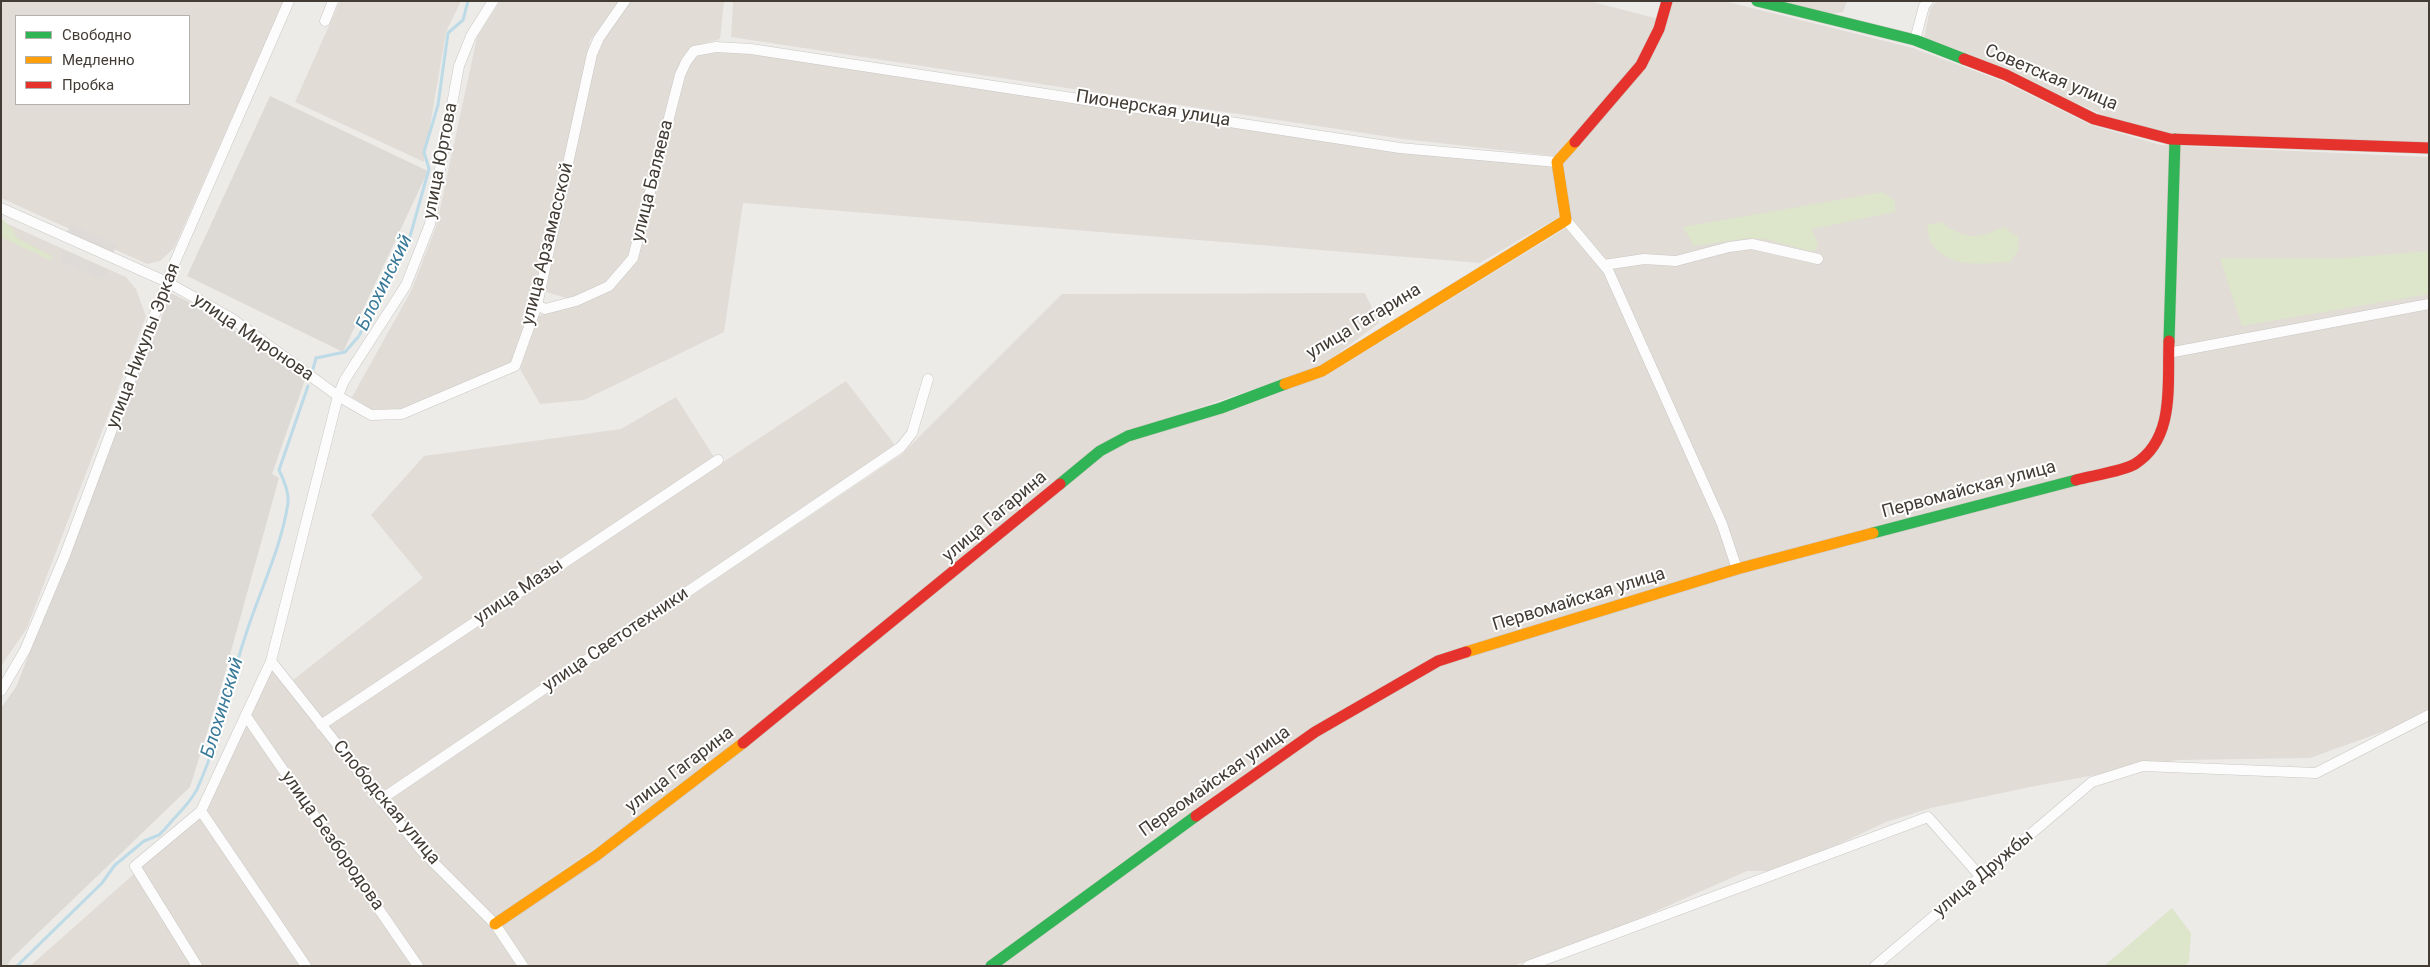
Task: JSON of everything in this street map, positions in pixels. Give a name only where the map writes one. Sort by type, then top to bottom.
[{"type":"street","name":"улица Никулы Эркая","points":[[1,691],[25,650],[65,555],[167,282],[289,1]]},
{"type":"street","points":[[325,20],[333,1]]},
{"type":"street","name":"улица Юртова","points":[[201,811],[271,662],[338,396],[344,381],[406,285],[430,224],[459,66],[471,36],[493,1]]},
{"type":"street","name":"улица Арзамасской","points":[[338,396],[371,415],[402,414],[515,366],[537,305],[592,54],[599,38],[625,1]]},
{"type":"street","points":[[1668,1],[1659,29],[1641,66],[1557,162],[1566,220],[1604,265],[1722,524],[1737,570]]},
{"type":"street","name":"Советская улица","points":[[1757,1],[1916,40],[2006,75],[2094,119],[2175,139],[2429,148]]},
{"type":"street","points":[[1916,40],[1924,6],[1928,1]]},
{"type":"street","name":"улица Баляева","points":[[537,305],[545,309],[576,302],[609,286],[633,258],[680,75],[686,62],[694,51],[716,47],[751,49]]},
{"type":"street","name":"Пионерская улица","points":[[751,49],[1400,148],[1557,162]]},
{"type":"street","name":"Первомайская улица","points":[[991,966],[1168,836],[1315,732],[1438,661],[1737,570],[2134,465],[2155,447],[2166,420],[2175,139]]},
{"type":"street","name":"улица Миронова","points":[[1,208],[167,282],[231,318],[338,396]]},
{"type":"street","name":"улица Гагарина","points":[[494,924],[547,891],[684,790],[885,632],[1100,450],[1128,436],[1221,408],[1322,371],[1566,220]]},
{"type":"street","points":[[1604,265],[1644,259],[1676,261],[1729,247],[1752,244],[1818,259]]},
{"type":"street","points":[[2168,353],[2429,304]]},
{"type":"street","name":"улица Светотехники","points":[[380,800],[902,447],[912,433],[928,379]]},
{"type":"street","name":"улица Мазы","points":[[321,725],[718,460]]},
{"type":"street","name":"Слободская улица","points":[[271,662],[421,850],[494,924],[523,966]]},
{"type":"street","name":"улица Дружбы","points":[[1875,966],[2092,782],[2143,766],[2316,773],[2429,715]]},
{"type":"street","name":"улица Безбородова","points":[[246,716],[418,966]]},
{"type":"street","points":[[197,966],[134,866],[201,811],[306,966]]},
{"type":"street","points":[[1528,966],[1928,817],[1980,876]]},
{"type":"shaded area","points":[[1,1],[284,1],[174,248],[160,261],[147,264],[1,198]]},
{"type":"shaded area","points":[[340,1],[461,1],[446,32],[424,162],[295,102]]},
{"type":"shaded area","points":[[500,1],[619,1],[590,41],[534,303],[512,363],[402,409],[374,411],[352,397],[411,291],[436,227],[477,37]]},
{"type":"shaded area","points":[[628,1],[724,1],[720,39],[691,47],[682,60],[630,258],[607,284],[574,300],[542,291],[593,55]]},
{"type":"shaded area","points":[[733,1],[1589,1],[1659,19],[1638,63],[1554,156],[1403,139],[731,37]]},
{"type":"shaded area","points":[[1672,1],[1724,1],[1913,48],[2002,81],[2091,125],[2161,145],[2429,157],[2429,715],[2310,758],[2178,760],[2035,786],[1931,808],[1886,822],[1782,871],[1747,871],[1584,943],[1512,966],[30,966],[205,811],[271,666],[492,928],[549,894],[1101,453],[1130,439],[1324,377],[1566,228],[1562,164],[1639,76]]},
{"type":"shaded area","points":[[1778,1],[1847,1],[1843,12],[1832,14]]},
{"type":"shaded area","points":[[1937,1],[2429,1],[2429,143],[2170,133],[2127,125],[1924,38],[1930,9]]},
{"type":"shaded area","points":[[750,52],[1553,164],[1559,217],[1480,263],[743,203],[724,332],[584,400],[540,404],[520,369],[538,316],[576,304],[610,288],[635,259],[684,76],[696,54]]},
{"type":"shaded area","points":[[270,96],[428,171],[343,352],[187,276]]},
{"type":"shaded area","points":[[1,221],[126,277],[136,289],[146,316],[27,628],[1,666]]},
{"type":"shaded area","points":[[71,225],[117,245],[113,253],[67,232]]},
{"type":"shaded area","points":[[61,249],[108,270],[103,280],[61,261]]},
{"type":"shaded area","points":[[171,293],[209,312],[305,380],[272,474],[279,478],[220,691],[190,787],[12,958],[7,966],[1,966],[1,708],[16,687]]},
{"type":"shaded area","points":[[1365,293],[1379,323],[1320,367],[1127,432],[674,794],[495,917],[424,847],[385,801],[902,454],[1062,294]]},
{"type":"shaded area","points":[[846,381],[895,445],[381,796],[326,724]]},
{"type":"shaded area","points":[[676,397],[714,457],[323,719],[293,680],[423,578],[371,515],[424,456],[621,429]]},
{"type":"green space","points":[[1883,192],[1895,201],[1895,212],[1812,229],[1818,244],[1814,252],[1765,239],[1748,238],[1694,246],[1683,227]]},
{"type":"green space","points":[[1,218],[12,228],[17,238],[52,256],[50,260],[1,237]]},
{"type":"green space","points":[[1941,222],[1958,232],[1971,236],[1986,234],[2004,227],[2019,238],[2018,251],[2010,262],[1978,264],[1948,258],[1932,244],[1927,225]]},
{"type":"green space","points":[[2429,251],[2429,294],[2242,326],[2220,258],[2344,258]]},
{"type":"green space","points":[[2172,908],[2191,933],[2189,962],[2184,966],[2104,966]]},
{"type":"waterway","name":"Блохинский","points":[[313,369],[316,358],[345,352],[359,336],[409,240],[429,169],[424,152],[438,105],[448,33],[463,20],[468,1]]},
{"type":"waterway","name":"Блохинский","points":[[17,966],[102,883],[115,865],[144,841],[159,835],[195,793],[206,768],[246,634],[270,569],[285,520],[288,495],[279,470],[308,386]]},
{"type":"traffic: fast","points":[[1757,1],[1915,40],[1964,59]]},
{"type":"traffic: fast","points":[[2169,341],[2175,139]]},
{"type":"traffic: fast","points":[[1060,484],[1100,451],[1128,436],[1221,408],[1285,384]]},
{"type":"traffic: fast","points":[[1873,533],[2076,480]]},
{"type":"traffic: fast","points":[[991,966],[1196,816]]},
{"type":"traffic: slow","points":[[1285,384],[1322,371],[1566,220],[1557,162],[1575,142]]},
{"type":"traffic: slow","points":[[1466,652],[1737,569],[1873,533]]},
{"type":"traffic: slow","points":[[495,924],[597,855],[743,743]]},
{"type":"traffic: jam","points":[[1575,142],[1641,65],[1659,29],[1667,1]]},
{"type":"traffic: jam","points":[[1964,59],[2006,75],[2094,119],[2170,139],[2429,148]]},
{"type":"traffic: jam","points":[[2076,480],[2130,467],[2148,453],[2157,440],[2167,408],[2169,341]]},
{"type":"traffic: jam","points":[[743,743],[1060,484]]},
{"type":"traffic: jam","points":[[1196,816],[1315,732],[1438,661],[1466,652]]}]
